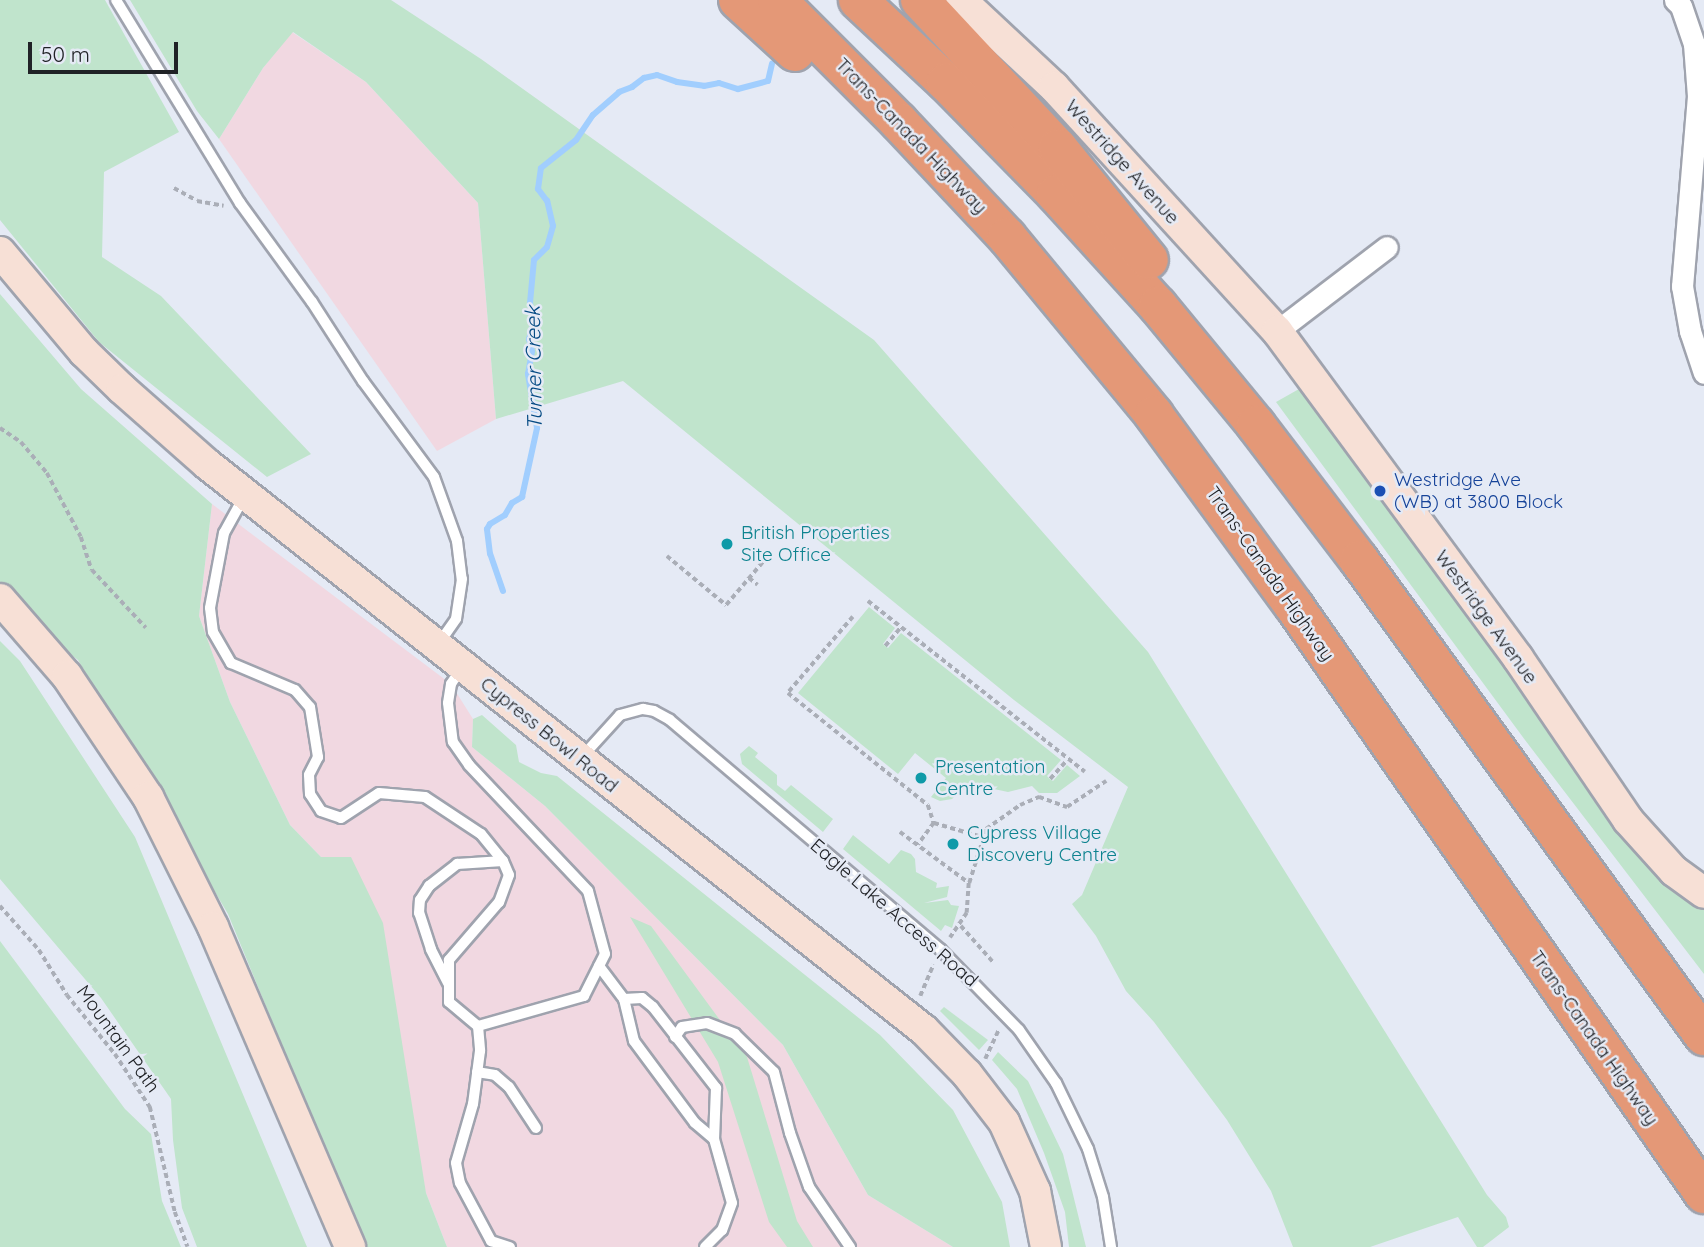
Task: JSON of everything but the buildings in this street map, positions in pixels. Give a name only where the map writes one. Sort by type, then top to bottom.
[{"type":"highway","points":[[737,0],[889,140],[1103,350]]},
{"type":"highway","name":"Trans-Canada Highway","points":[[777,0],[956,181],[1103,350],[1263,562],[1704,1194]]},
{"type":"highway","points":[[858,0],[1001,137],[1107,248],[1216,376],[1306,489],[1704,1036]]},
{"type":"highway","points":[[920,0],[1058,148],[1138,246],[1232,366],[1257,403],[1306,489]]},
{"type":"street","name":"Westridge Avenue","points":[[961,0],[1054,87],[1277,331],[1518,658],[1628,820],[1674,872],[1704,893]]},
{"type":"street","points":[[1675,0],[1681,6],[1694,44],[1698,96],[1682,286],[1690,331],[1704,373]]},
{"type":"street","points":[[1277,331],[1387,247]]},
{"type":"street","name":"Cypress Bowl Road","points":[[0,252],[56,321],[121,390],[245,495],[905,1014],[967,1074],[1004,1122],[1035,1191],[1046,1247]]},
{"type":"street","points":[[0,598],[67,676],[148,797],[213,927],[350,1247]]},
{"type":"lane","points":[[116,0],[240,204],[313,302],[363,381],[426,466],[446,503],[457,541],[462,579],[456,619],[438,645]]},
{"type":"lane","points":[[245,495],[224,533],[210,608],[214,632],[231,663],[295,690],[310,707],[318,757],[309,775],[310,794],[321,811],[341,818],[379,793],[425,797],[481,834],[503,861],[509,875],[499,902],[449,960],[449,1002],[478,1026],[480,1051],[473,1104],[456,1163],[460,1183],[491,1244],[510,1247]]},
{"type":"lane","points":[[463,665],[451,684],[448,703],[453,742],[469,765],[588,891],[605,954],[584,996],[478,1026]]},
{"type":"lane","name":"Eagle Lake Access Road","points":[[579,760],[620,715],[643,709],[654,711],[670,720],[940,949],[1019,1030],[1056,1083],[1087,1149],[1103,1197],[1111,1247]]},
{"type":"lane","points":[[449,985],[431,949],[419,913],[420,900],[429,886],[457,864],[503,861]]},
{"type":"lane","points":[[599,966],[624,999],[634,1041],[695,1123],[715,1139]]},
{"type":"lane","points":[[624,999],[642,998],[653,1007],[716,1088],[715,1139],[732,1203],[722,1230],[705,1247]]},
{"type":"lane","points":[[675,1037],[682,1027],[707,1023],[735,1034],[774,1072],[790,1133],[809,1187],[850,1247]]},
{"type":"lane","points":[[477,1072],[495,1075],[509,1087],[537,1128]]},
{"type":"path","points":[[174,188],[208,204],[233,207],[240,204]]},
{"type":"path","points":[[0,428],[21,442],[47,472],[81,537],[92,570],[146,628]]},
{"type":"path","points":[[667,556],[726,605],[767,557]]},
{"type":"path","points":[[749,578],[758,585]]},
{"type":"path","points":[[868,601],[1085,772]]},
{"type":"path","points":[[853,617],[788,693],[928,805],[934,823]]},
{"type":"path","points":[[885,646],[901,627]]},
{"type":"path","points":[[1050,779],[1068,759]]},
{"type":"path","points":[[948,939],[961,926],[969,903],[969,883],[986,829],[1020,805],[1039,797],[1067,807],[1106,782]]},
{"type":"path","points":[[934,823],[982,837]]},
{"type":"path","points":[[918,845],[934,823]]},
{"type":"path","points":[[900,832],[969,883]]},
{"type":"path","name":"Mountain Path","points":[[0,906],[39,950],[67,995],[116,1054],[144,1096],[158,1129],[172,1199],[188,1247]]},
{"type":"path","points":[[961,926],[994,962]]},
{"type":"path","points":[[905,1014],[920,995],[934,966],[929,961],[932,957]]},
{"type":"path","points":[[990,1022],[1004,1038]]},
{"type":"path","points":[[967,1074],[985,1059],[998,1030]]},
{"type":"shaded area","points":[[292,32],[366,82],[478,203],[496,419],[437,451],[219,139],[263,68]]},
{"type":"shaded area","points":[[212,504],[451,684],[473,719],[472,747],[545,806],[783,1045],[868,1195],[953,1247],[447,1247],[426,1193],[321,857],[290,825],[230,702],[199,616]]},
{"type":"green space","points":[[0,0],[105,0],[179,132],[104,172],[102,257],[161,296],[311,454],[267,477],[99,342],[0,220]]},
{"type":"green space","points":[[130,0],[391,0],[481,59],[874,340],[1148,652],[1487,1195],[1506,1217],[1509,1227],[1483,1247],[1477,1247],[1458,1217],[1370,1247],[1293,1247],[1271,1191],[1227,1120],[1154,1022],[1126,991],[1096,936],[1072,904],[1082,895],[1128,787],[1014,700],[623,381],[496,419],[478,203],[366,82],[293,32],[263,68],[219,139],[197,111]]},
{"type":"green space","points":[[0,294],[81,389],[212,504],[199,616],[230,702],[290,825],[321,857],[351,857],[383,923],[426,1193],[447,1247],[365,1247],[228,914],[78,660],[0,598]]},
{"type":"green space","points":[[1299,389],[1603,797],[1704,898],[1704,974],[1525,740],[1276,402]]},
{"type":"green space","points":[[869,607],[895,628],[883,644],[888,648],[901,633],[1061,760],[1047,776],[1050,779],[1053,781],[1067,765],[1080,776],[1057,793],[1039,793],[1032,786],[1008,792],[980,786],[961,790],[952,799],[940,801],[931,797],[946,778],[915,753],[898,774],[798,693]]},
{"type":"green space","points":[[0,641],[20,661],[135,837],[307,1247],[197,1247],[182,1208],[173,1140],[171,1099],[101,998],[0,879]]},
{"type":"green space","points":[[482,715],[516,745],[519,762],[541,773],[557,776],[880,1035],[953,1110],[1002,1202],[1010,1247],[953,1247],[868,1195],[783,1045],[545,806],[472,747],[473,719]]},
{"type":"green space","points":[[749,746],[758,753],[755,757],[777,775],[777,785],[785,791],[791,785],[833,819],[823,832],[742,764],[740,754]]},
{"type":"green space","points":[[853,835],[889,864],[901,850],[911,854],[915,859],[916,872],[937,883],[936,888],[949,886],[947,897],[924,903],[948,900],[951,905],[959,906],[952,928],[945,925],[941,931],[843,849]]},
{"type":"green space","points":[[630,917],[651,926],[747,1057],[797,1221],[813,1247],[787,1247],[769,1222],[718,1062]]},
{"type":"green space","points":[[0,941],[125,1109],[151,1134],[162,1201],[181,1247],[0,1247]]},
{"type":"green space","points":[[944,1007],[988,1040],[979,1050],[940,1011]]},
{"type":"green space","points":[[998,1052],[1028,1081],[1063,1154],[1086,1247],[1069,1247],[1065,1212],[1044,1153],[1017,1089],[992,1060]]},
{"type":"waterway","name":"Turner Creek","points":[[503,591],[490,554],[487,529],[490,524],[505,515],[512,503],[522,497],[537,428],[528,374],[532,351],[529,339],[534,322],[530,303],[534,260],[547,247],[553,226],[547,201],[538,189],[541,168],[576,140],[593,115],[619,92],[644,78],[657,75],[677,82],[704,86],[719,83],[738,89],[768,81],[772,63]]},
{"type":"place","name":"Westridge Ave (WB) at 3800 Block","points":[[1380,491]]},
{"type":"place","name":"British Properties Site Office","points":[[727,544]]},
{"type":"place","name":"Presentation Centre","points":[[921,778]]},
{"type":"place","name":"Cypress Village Discovery Centre","points":[[953,844]]}]
